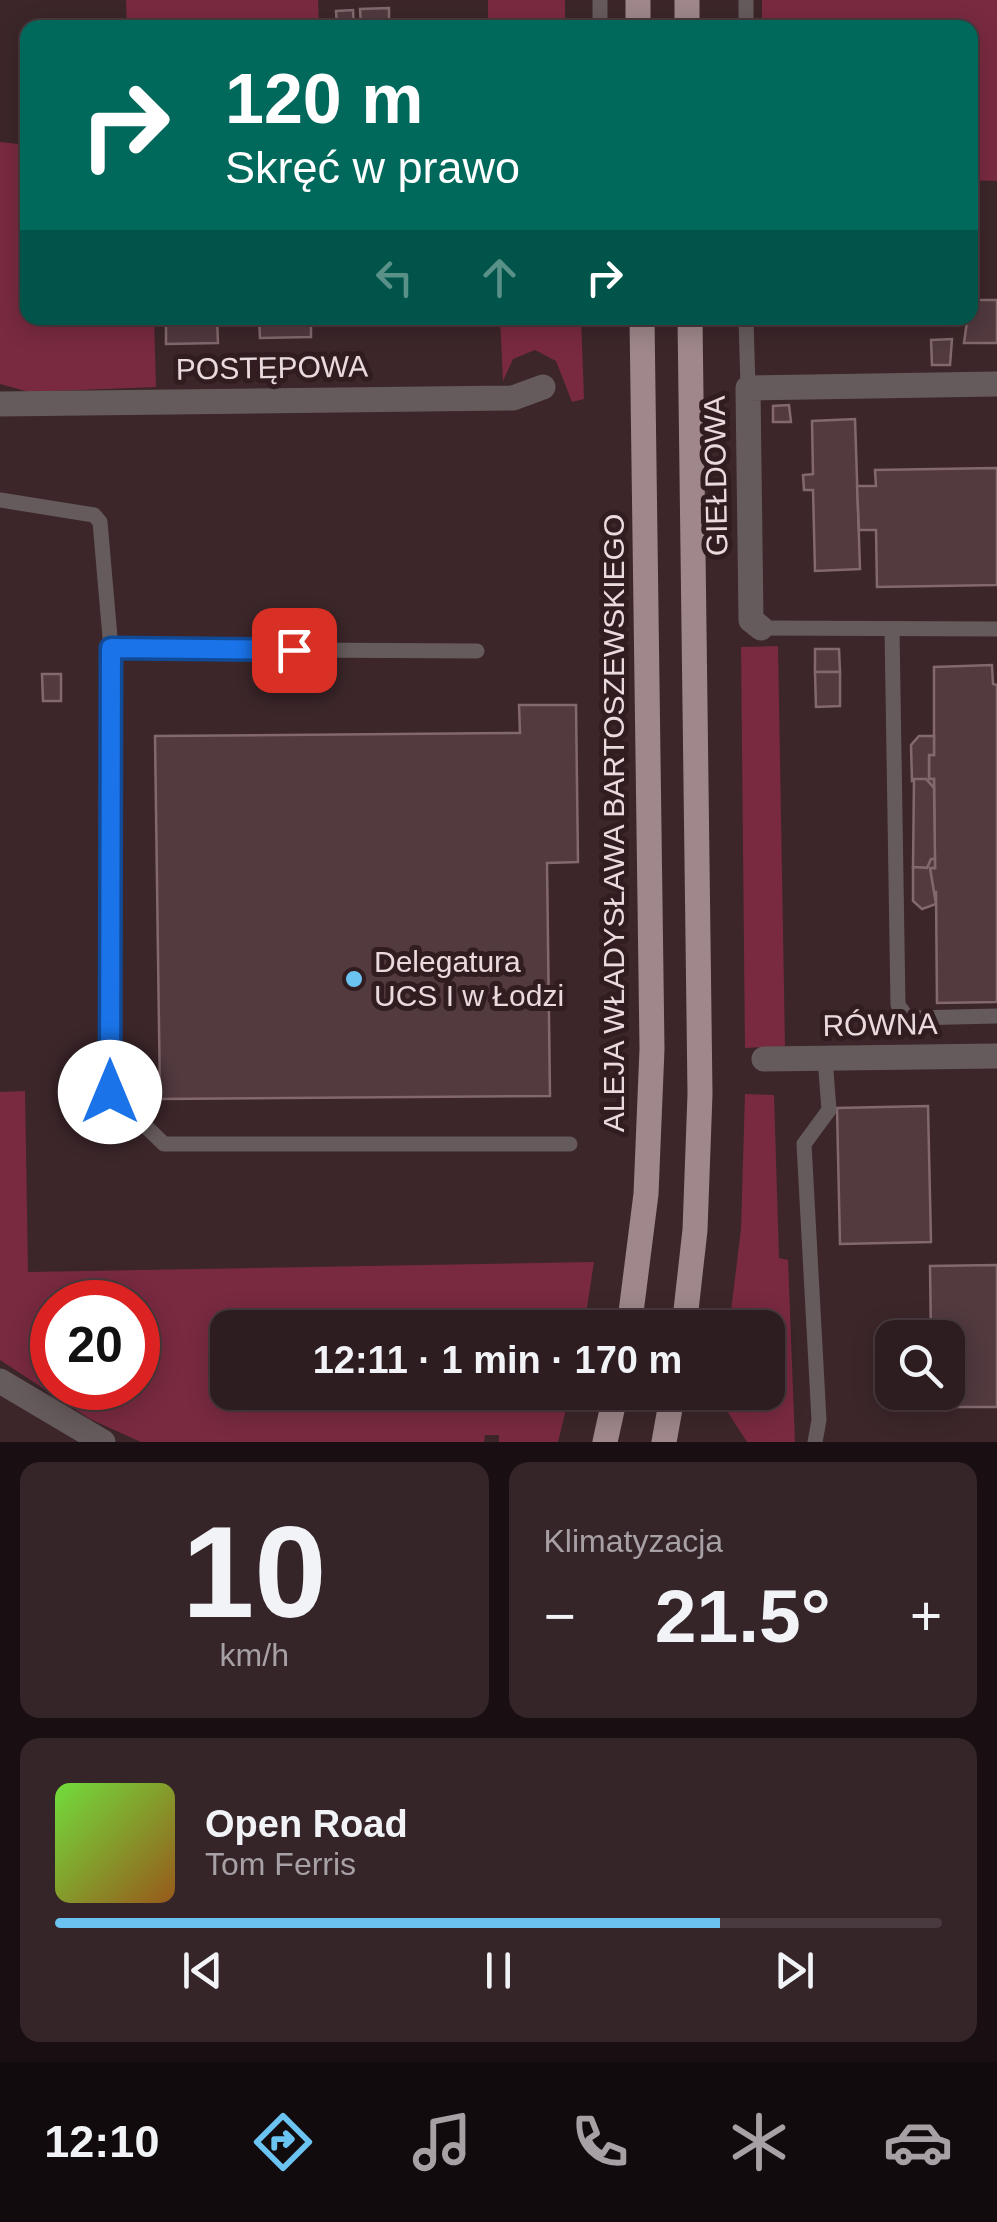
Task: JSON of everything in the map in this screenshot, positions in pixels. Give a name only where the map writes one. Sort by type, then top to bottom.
[{"type":"main road","name":"ALEJA WŁADYSŁAWA BARTOSZEWSKIEGO","points":[[631,1310],[646,1194],[652,1049],[642,325]]},
{"type":"main road","points":[[686,1310],[696,1212],[700,1094],[690,325]]},
{"type":"main road","points":[[605,1442],[612,1410]]},
{"type":"main road","points":[[664,1442],[670,1410]]},
{"type":"street","points":[[748,388],[997,384]]},
{"type":"street","name":"POSTĘPOWA","points":[[0,404],[513,398],[543,387]]},
{"type":"street","name":"GIEŁDOWA","points":[[748,388],[750,620],[760,628]]},
{"type":"street","name":"RÓWNA","points":[[764,1059],[997,1056]]},
{"type":"street","points":[[0,1382],[104,1442]]},
{"type":"lane","name":"GIEŁDOWA","points":[[746,325],[748,388]]},
{"type":"lane","points":[[0,500],[94,515],[100,522],[111,648],[110,1092],[164,1144],[570,1144]]},
{"type":"lane","points":[[760,628],[997,629]]},
{"type":"lane","points":[[892,629],[898,1005],[906,1016],[913,1018],[997,1016]]},
{"type":"lane","points":[[111,648],[478,651]]},
{"type":"lane","points":[[815,1442],[819,1420],[804,1144],[829,1110],[825,1058]]},
{"type":"shaded area","points":[[126,0],[318,0],[319,20],[127,20]]},
{"type":"shaded area","points":[[488,0],[565,0],[565,20],[488,20]]},
{"type":"shaded area","points":[[762,0],[997,0],[997,181],[978,180],[978,20],[762,20]]},
{"type":"shaded area","points":[[0,142],[20,144],[20,325],[154,325],[156,387],[29,392],[0,384]]},
{"type":"shaded area","points":[[500,325],[581,325],[584,399],[572,402],[556,361],[535,350],[513,359],[503,381]]},
{"type":"shaded area","points":[[778,646],[785,1046],[745,1048],[741,647]]},
{"type":"shaded area","points":[[25,1091],[28,1272],[594,1262],[587,1310],[210,1310],[210,1410],[566,1410],[558,1442],[499,1442],[499,1435],[485,1435],[484,1442],[141,1442],[76,1410],[160,1410],[160,1280],[30,1280],[30,1380],[0,1360],[0,1092]]},
{"type":"shaded area","points":[[745,1094],[774,1095],[779,1258],[788,1260],[795,1442],[747,1442],[726,1410],[785,1410],[785,1310],[731,1310],[741,1229]]},
{"type":"building","points":[[389,8],[389,20],[361,20],[360,9]]},
{"type":"building","points":[[353,10],[354,20],[337,20],[336,11]]},
{"type":"building","points":[[978,300],[997,300],[997,343],[964,343],[967,325],[978,325]]},
{"type":"building","points":[[166,325],[217,325],[218,343],[166,344]]},
{"type":"building","points":[[259,325],[311,325],[311,337],[260,338]]},
{"type":"building","points":[[952,339],[950,365],[932,365],[931,340]]},
{"type":"building","points":[[789,405],[791,422],[773,422],[773,406]]},
{"type":"building","points":[[855,419],[860,569],[815,571],[813,490],[804,490],[803,475],[813,474],[812,421]]},
{"type":"building","points":[[997,468],[997,585],[877,587],[876,530],[859,530],[857,486],[876,486],[875,470]]},
{"type":"building","points":[[815,649],[839,649],[840,672],[815,672]]},
{"type":"building","points":[[992,665],[993,684],[997,685],[997,1002],[937,1003],[936,892],[931,892],[930,868],[935,868],[934,779],[929,779],[929,755],[934,755],[934,667]]},
{"type":"building","points":[[815,672],[840,672],[840,706],[816,707]]},
{"type":"building","points":[[42,674],[61,674],[61,701],[43,701]]},
{"type":"building","name":"Delegatura UCS I w Łodzi","points":[[519,705],[576,705],[578,862],[547,863],[550,1096],[160,1099],[155,736],[520,733]]},
{"type":"building","points":[[919,736],[934,736],[929,779],[934,779],[934,788],[926,779],[912,781],[911,745]]},
{"type":"building","points":[[914,779],[926,779],[934,788],[935,859],[927,868],[913,867]]},
{"type":"building","points":[[935,859],[935,868],[930,868],[936,904],[922,909],[913,901],[913,867],[927,868]]},
{"type":"building","points":[[928,1106],[931,1242],[840,1244],[837,1108]]},
{"type":"building","points":[[997,1265],[997,1407],[965,1407],[965,1320],[931,1320],[930,1266]]},
{"type":"place","name":"Delegatura UCS I w Łodzi","points":[[354,979]]},
{"type":"route","points":[[110,1092],[111,648],[294,650]]}]
